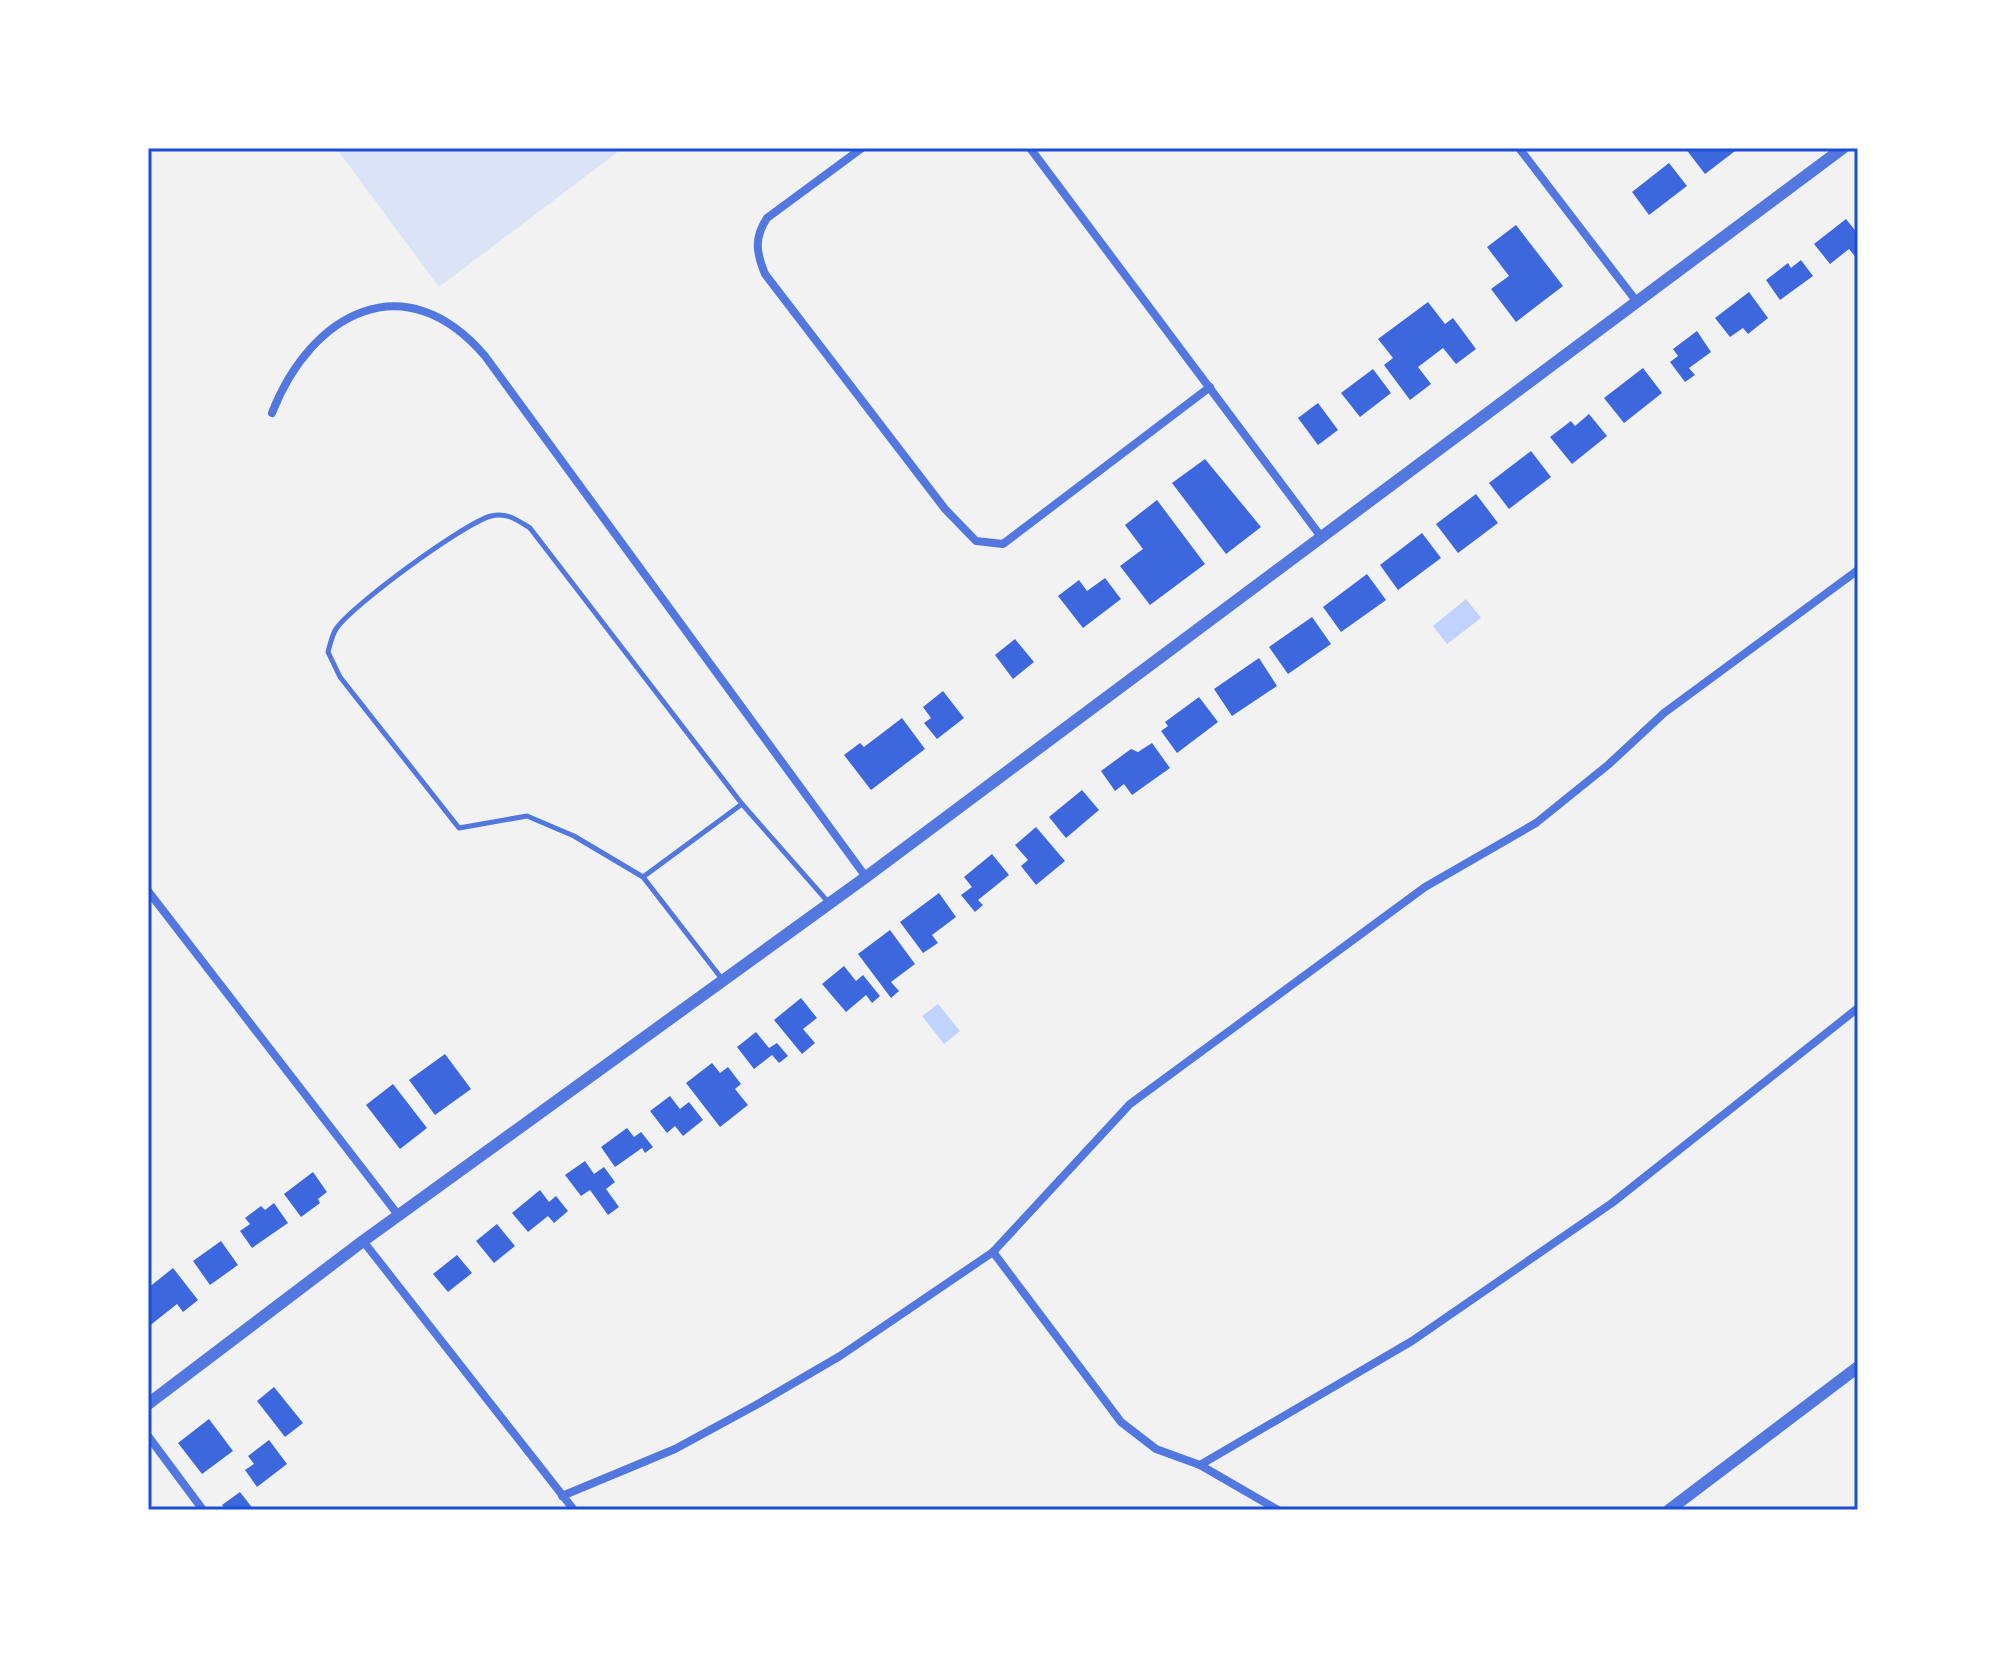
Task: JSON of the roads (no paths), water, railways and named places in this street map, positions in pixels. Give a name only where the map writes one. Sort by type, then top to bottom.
[{"type":"street","points":[[862,148],[767,218],[757,233],[756,250],[765,274],[945,509],[976,541],[1003,544],[1210,387]]},
{"type":"street","points":[[1030,148],[1322,538]]},
{"type":"street","points":[[1519,148],[1637,302]]},
{"type":"street","points":[[148,1404],[363,1241],[830,904],[1843,148]]},
{"type":"street","points":[[272,413],[284,383],[300,359],[354,316],[398,305],[422,308],[447,319],[485,356],[866,877]]},
{"type":"street","points":[[562,1496],[675,1449],[756,1405],[840,1356],[993,1252],[1130,1104],[1425,887],[1536,823],[1664,713],[1858,570]]},
{"type":"street","points":[[148,891],[399,1216]]},
{"type":"street","points":[[1200,1465],[1412,1341],[1612,1203],[1858,1008]]},
{"type":"street","points":[[363,1241],[574,1510]]},
{"type":"street","points":[[993,1252],[1121,1422],[1156,1449],[1200,1465],[1278,1510]]},
{"type":"street","points":[[1669,1510],[1858,1367]]},
{"type":"street","points":[[148,1436],[203,1510]]},
{"type":"lane","points":[[724,981],[643,877],[574,836],[527,816],[459,828],[340,677],[328,652],[335,630],[353,612],[465,527],[492,515],[511,515],[530,528],[742,804],[830,904]]},
{"type":"lane","points":[[643,877],[742,804]]},
{"type":"water","points":[[1466,599],[1481,618],[1447,644],[1433,626]]},
{"type":"water","points":[[938,1004],[960,1031],[944,1044],[922,1016]]}]
